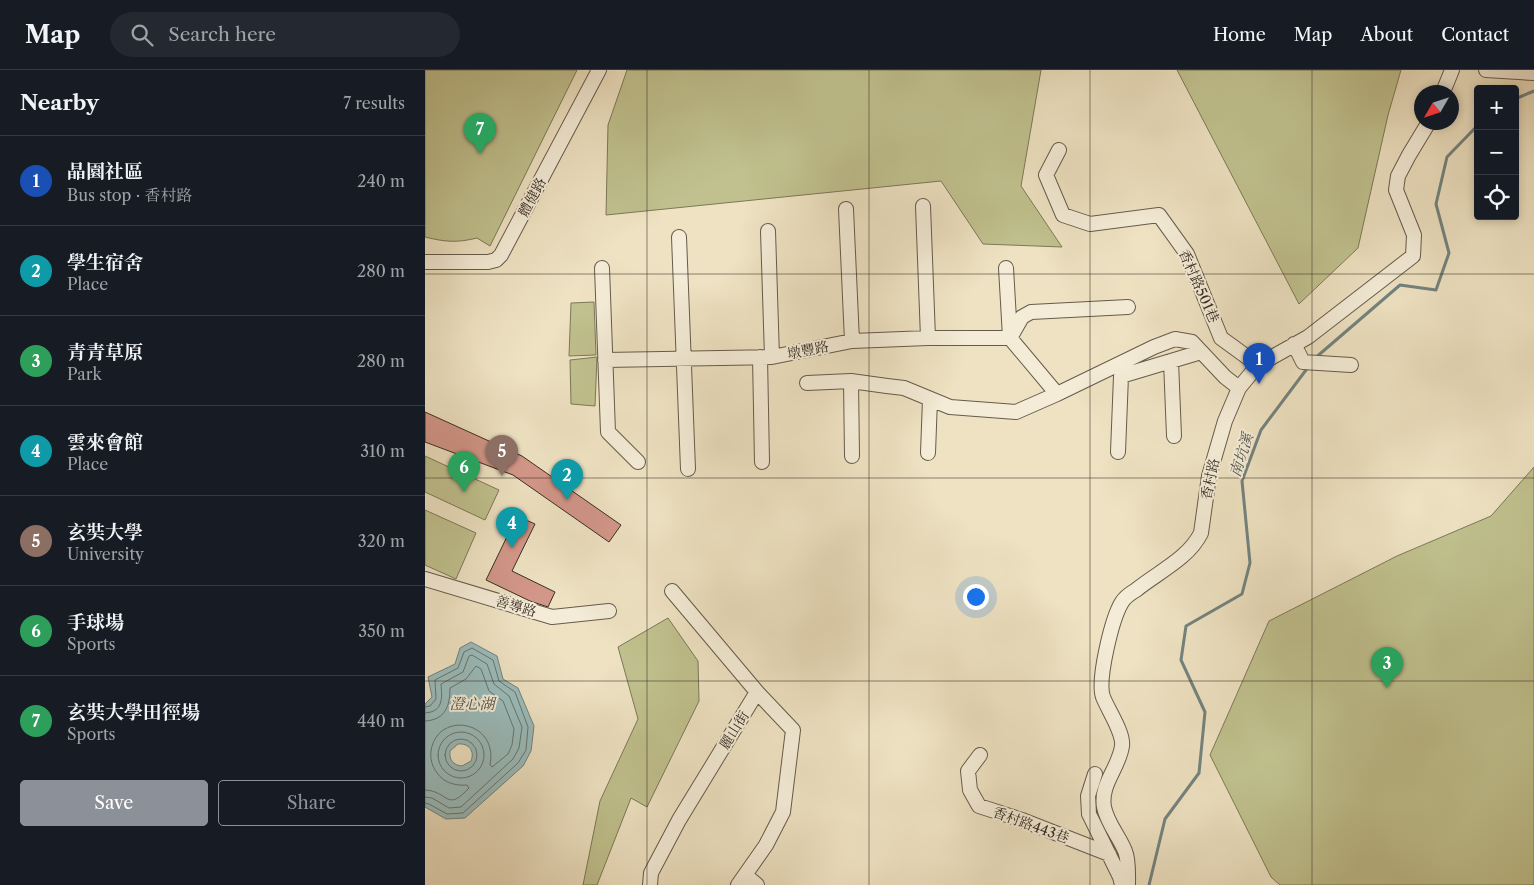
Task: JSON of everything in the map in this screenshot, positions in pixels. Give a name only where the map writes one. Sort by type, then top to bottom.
[{"type":"street","name":"體健路","points":[[425,262],[488,262],[496,260],[501,255],[599,70]]},
{"type":"street","points":[[1446,85],[1452,70]]},
{"type":"street","points":[[1486,70],[1534,73]]},
{"type":"street","name":"香村路","points":[[1128,885],[1126,854],[1107,819],[1104,805],[1105,786],[1123,745],[1103,696],[1101,677],[1114,620],[1122,601],[1188,552],[1201,533],[1212,467],[1225,421],[1239,388],[1258,365],[1308,337],[1413,256],[1414,235],[1396,190],[1398,176],[1424,130]]},
{"type":"street","name":"香村路501巷","points":[[1059,150],[1046,175],[1063,215],[1090,224],[1159,215],[1187,254],[1221,338],[1258,365]]},
{"type":"street","points":[[923,206],[928,338]]},
{"type":"street","points":[[846,209],[852,341]]},
{"type":"street","points":[[762,462],[768,231]]},
{"type":"street","points":[[679,238],[688,469]]},
{"type":"street","points":[[602,268],[608,432],[638,462]]},
{"type":"street","points":[[1006,268],[1010,338],[1057,394]]},
{"type":"street","points":[[1010,338],[1022,317],[1031,312],[1128,307]]},
{"type":"street","name":"墩豐路","points":[[605,360],[766,357],[852,341],[928,338],[1010,338]]},
{"type":"street","points":[[807,383],[851,381],[904,388],[950,407],[1016,412],[1175,339],[1192,342],[1225,377],[1239,388]]},
{"type":"street","points":[[1294,344],[1303,362],[1351,365]]},
{"type":"street","points":[[1118,452],[1121,376],[1201,352]]},
{"type":"street","points":[[1171,361],[1174,436]]},
{"type":"street","points":[[851,381],[852,456]]},
{"type":"street","points":[[928,453],[930,399]]},
{"type":"street","name":"善導路","points":[[425,579],[552,617],[609,611]]},
{"type":"street","points":[[672,591],[757,692],[793,730],[783,812],[767,845],[742,880],[757,885]]},
{"type":"street","name":"麗山街","points":[[650,885],[651,873],[679,820],[757,692]]},
{"type":"street","name":"香村路443巷","points":[[979,755],[968,771],[970,790],[979,806],[1022,820],[1109,854]]},
{"type":"street","points":[[1095,774],[1088,796],[1089,814],[1122,885]]},
{"type":"green space","points":[[425,70],[577,70],[490,246],[477,238],[451,241],[425,237]]},
{"type":"green space","points":[[627,70],[1041,70],[1021,186],[1062,247],[983,244],[941,181],[606,215],[608,125]]},
{"type":"green space","points":[[1177,70],[1401,70],[1388,115],[1358,248],[1299,304]]},
{"type":"green space","points":[[594,302],[596,355],[569,356],[571,303]]},
{"type":"green space","points":[[597,357],[595,406],[571,404],[570,360]]},
{"type":"green space","points":[[425,456],[499,490],[485,520],[425,492]]},
{"type":"green space","points":[[1534,467],[1534,885],[1280,885],[1271,877],[1210,755],[1269,621],[1397,556],[1491,516]]},
{"type":"green space","points":[[425,510],[476,533],[456,579],[425,565]]},
{"type":"green space","points":[[668,618],[698,661],[699,701],[647,807],[631,798],[597,885],[583,885],[600,801],[638,719],[618,647]]},
{"type":"water","name":"澄心湖","points":[[471,642],[497,656],[503,679],[518,688],[534,726],[531,751],[523,766],[465,818],[446,819],[425,807],[425,704],[432,697],[428,677],[455,664],[460,648]],"holes":[[[458,744],[468,746],[472,751],[471,761],[462,766],[452,762],[450,754],[450,751]]]},
{"type":"building","points":[[425,412],[522,456],[621,525],[609,542],[513,475],[425,442]]},
{"type":"building","points":[[517,516],[535,524],[512,571],[555,592],[548,607],[530,601],[486,580]]},
{"type":"waterway","name":"南坑溪","points":[[1519,97],[1534,91]]},
{"type":"waterway","name":"南坑溪","points":[[1314,359],[1400,285],[1436,290],[1449,253],[1436,204],[1447,157],[1474,129]]},
{"type":"waterway","name":"南坑溪","points":[[1149,885],[1165,819],[1199,773],[1205,712],[1181,660],[1186,626],[1242,594],[1250,563],[1242,481],[1261,430],[1309,366]]},
{"type":"place","name":"玄奘大學田徑場","points":[[480,154]]},
{"type":"place","name":"晶園社區","points":[[1259,384]]},
{"type":"place","name":"玄奘大學","points":[[502,476]]},
{"type":"place","name":"手球場","points":[[464,492]]},
{"type":"place","name":"學生宿舍","points":[[567,500]]},
{"type":"place","name":"雲來會館","points":[[512,548]]},
{"type":"place","name":"青青草原","points":[[1387,688]]}]
